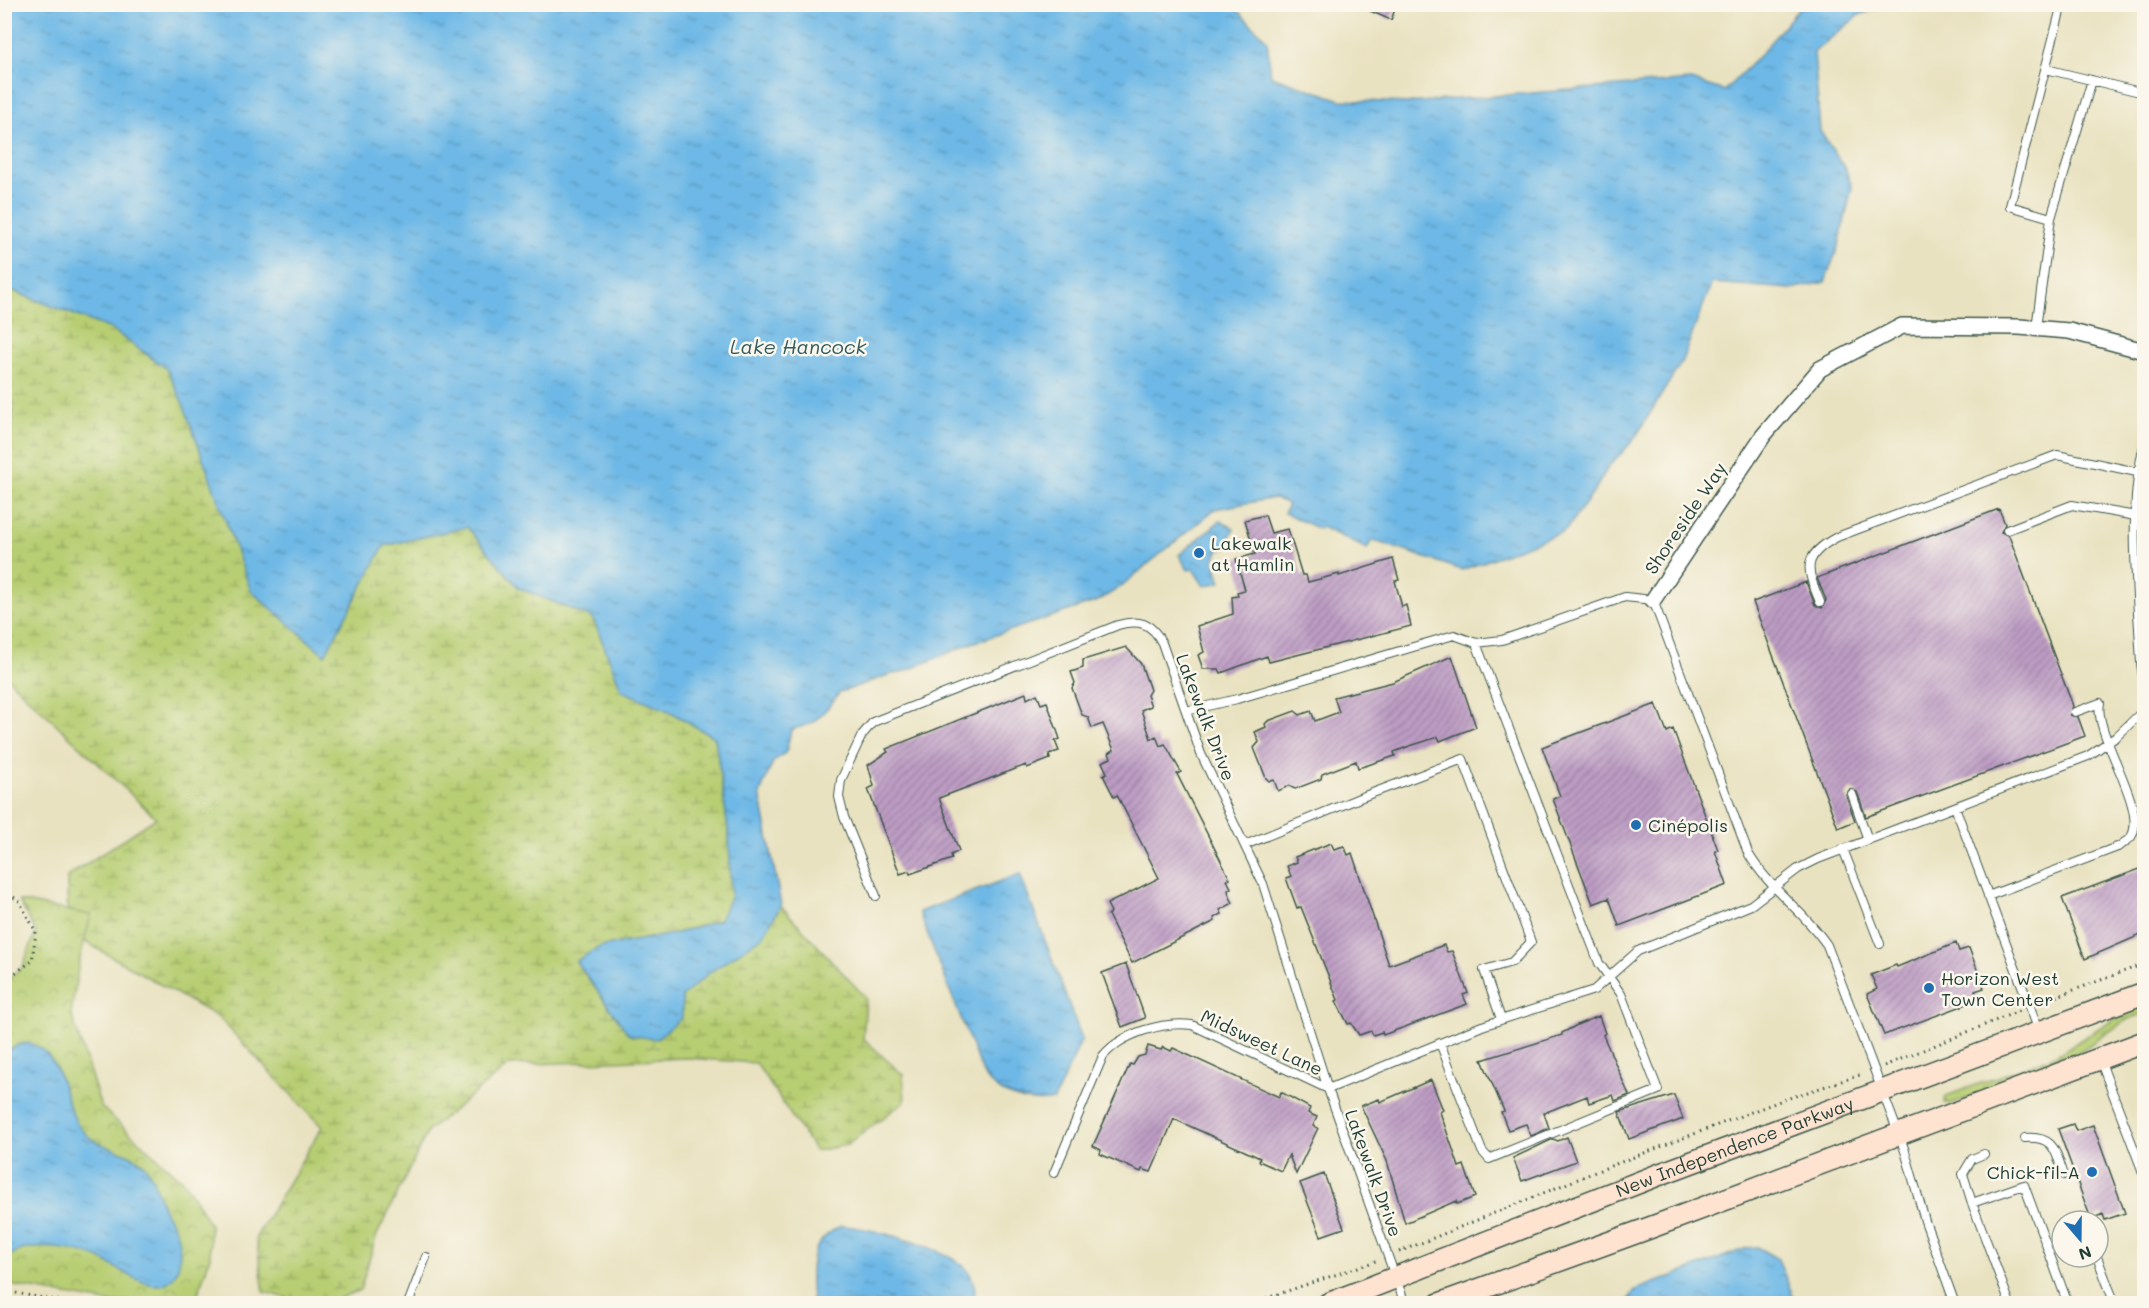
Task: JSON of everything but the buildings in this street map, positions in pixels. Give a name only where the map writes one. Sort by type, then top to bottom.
[{"type":"street","name":"Shoreside Way","points":[[1653,600],[1763,436],[1820,369],[1902,326],[1930,324],[2036,328],[2069,332],[2145,351]]},
{"type":"street","name":"New Independence Parkway","points":[[1328,1304],[1663,1173],[2145,993]]},
{"type":"street","points":[[1439,1304],[2145,1042]]},
{"type":"lane","points":[[2051,218],[2010,206],[2062,4]]},
{"type":"lane","points":[[2046,69],[2145,93]]},
{"type":"lane","points":[[2036,328],[2051,218],[2092,80]]},
{"type":"lane","points":[[2145,446],[2137,472],[2136,516],[2140,664],[2145,682]]},
{"type":"lane","points":[[1821,602],[1809,573],[1809,563],[1822,548],[1837,537],[2057,455],[2137,472]]},
{"type":"lane","points":[[2007,530],[2072,505],[2136,516]]},
{"type":"lane","name":"Shoreside Way","points":[[1186,711],[1248,696],[1454,635],[1476,643],[1502,640],[1625,597],[1653,600]]},
{"type":"lane","points":[[1653,600],[1744,845],[1764,878],[1811,922],[1827,945],[1883,1091],[1925,1221],[1955,1304]]},
{"type":"lane","name":"Lakewalk Drive","points":[[876,896],[844,817],[839,788],[862,735],[882,716],[1118,625],[1138,621],[1153,628],[1158,635],[1210,774],[1245,845],[1269,901],[1328,1089],[1405,1304]]},
{"type":"lane","points":[[1440,1043],[1482,1152],[1488,1159],[1658,1090],[1621,994],[1599,963],[1476,643]]},
{"type":"lane","points":[[1988,896],[2120,846],[2131,837],[2135,823],[2132,803],[2118,759],[2099,716],[2100,703],[2075,712]]},
{"type":"lane","points":[[1328,1089],[1501,1019],[1585,994],[1609,978],[1638,951],[1739,910],[1775,888],[1807,864],[2076,762],[2109,743],[2145,710]]},
{"type":"lane","points":[[1245,845],[1463,759],[1531,942],[1512,962],[1484,970],[1501,1019]]},
{"type":"lane","points":[[1852,794],[1868,840]]},
{"type":"lane","points":[[1955,807],[2039,1032]]},
{"type":"lane","points":[[2135,823],[2145,819]]},
{"type":"lane","points":[[1843,849],[1880,944]]},
{"type":"lane","name":"Midsweet Lane","points":[[1054,1173],[1103,1056],[1117,1043],[1158,1027],[1171,1024],[1192,1025],[1328,1089]]},
{"type":"lane","points":[[2100,1059],[2145,1175]]},
{"type":"lane","points":[[2025,1138],[2041,1137],[2052,1145],[2064,1175]]},
{"type":"lane","points":[[1984,1154],[1972,1159],[1963,1174],[2010,1304]]},
{"type":"lane","points":[[1972,1203],[2024,1185],[2068,1304]]},
{"type":"lane","points":[[408,1304],[426,1257]]},
{"type":"lane","points":[[2102,1269],[2115,1304]]},
{"type":"lane","points":[[2140,1304],[2145,1302]]},
{"type":"path","points":[[4,890],[19,901],[36,932],[32,961],[4,981]]},
{"type":"path","points":[[1249,1304],[1388,1256],[1595,1172],[1780,1101],[1874,1070],[2030,1007],[2145,964]]},
{"type":"path","points":[[4,1291],[78,1304]]},
{"type":"green space","points":[[5,288],[111,329],[167,369],[184,406],[325,654],[384,546],[467,527],[519,588],[593,618],[622,691],[669,711],[715,738],[729,835],[731,895],[720,921],[673,934],[599,947],[576,962],[628,1033],[682,997],[709,973],[763,936],[781,906],[866,998],[863,1038],[903,1075],[905,1101],[847,1145],[815,1151],[756,1063],[687,1058],[509,1065],[428,1131],[376,1237],[360,1290],[325,1304],[307,1303],[264,1292],[256,1237],[322,1127],[218,1017],[68,932],[67,877],[156,818],[5,676],[4,505],[14,405],[5,389]]},
{"type":"green space","points":[[19,901],[91,915],[79,962],[71,1013],[101,1107],[186,1184],[210,1225],[210,1257],[195,1303],[112,1303],[5,1284],[4,981],[22,968],[36,932]]},
{"type":"green space","points":[[2144,1003],[2144,1013],[2125,1021],[2064,1062],[1950,1105],[1944,1103],[1946,1096],[2057,1055],[2126,1011]]},
{"type":"water","name":"Lake Hancock","points":[[4,5],[1232,5],[1267,40],[1271,76],[1341,100],[1408,103],[1691,80],[1724,91],[1758,57],[1802,5],[1887,5],[1859,15],[1814,52],[1820,131],[1846,170],[1852,187],[1840,241],[1825,282],[1791,289],[1712,283],[1681,363],[1633,441],[1609,466],[1591,496],[1565,531],[1462,570],[1372,540],[1367,549],[1322,527],[1319,529],[1284,513],[1288,504],[1275,498],[1215,509],[1119,588],[1098,601],[972,643],[901,673],[891,674],[839,693],[813,722],[791,730],[786,752],[773,762],[760,793],[781,905],[763,936],[709,973],[682,997],[682,1018],[656,1039],[629,1035],[576,961],[599,947],[673,934],[720,920],[731,895],[729,835],[715,738],[669,711],[622,691],[593,618],[519,588],[467,527],[384,546],[325,655],[251,591],[184,406],[167,369],[111,329],[5,288]]},
{"type":"water","name":"Lakewalk at Hamlin","points":[[1220,521],[1234,528],[1223,550],[1219,549],[1214,560],[1221,582],[1204,586],[1193,569],[1188,570],[1179,555]]},
{"type":"water","points":[[1020,874],[1082,1039],[1054,1100],[1034,1101],[1014,1097],[996,1087],[982,1072],[919,912]]},
{"type":"water","points":[[30,1043],[42,1049],[50,1058],[75,1119],[82,1130],[95,1141],[134,1157],[150,1173],[179,1242],[178,1267],[175,1274],[164,1284],[156,1285],[138,1280],[101,1259],[70,1250],[30,1248],[5,1256],[5,1052],[20,1044]]},
{"type":"water","points":[[841,1226],[902,1238],[935,1250],[960,1263],[971,1275],[975,1292],[973,1303],[812,1303],[811,1269],[816,1249],[821,1241]]},
{"type":"water","points":[[1757,1247],[1778,1259],[1796,1303],[1626,1303],[1635,1290],[1747,1248]]},
{"type":"place","name":"Lakewalk at Hamlin","points":[[1199,553]]},
{"type":"place","name":"Cinépolis","points":[[1636,825]]},
{"type":"place","name":"Horizon West Town Center","points":[[1929,988]]},
{"type":"place","name":"Chick-fil-A","points":[[2092,1172]]}]
